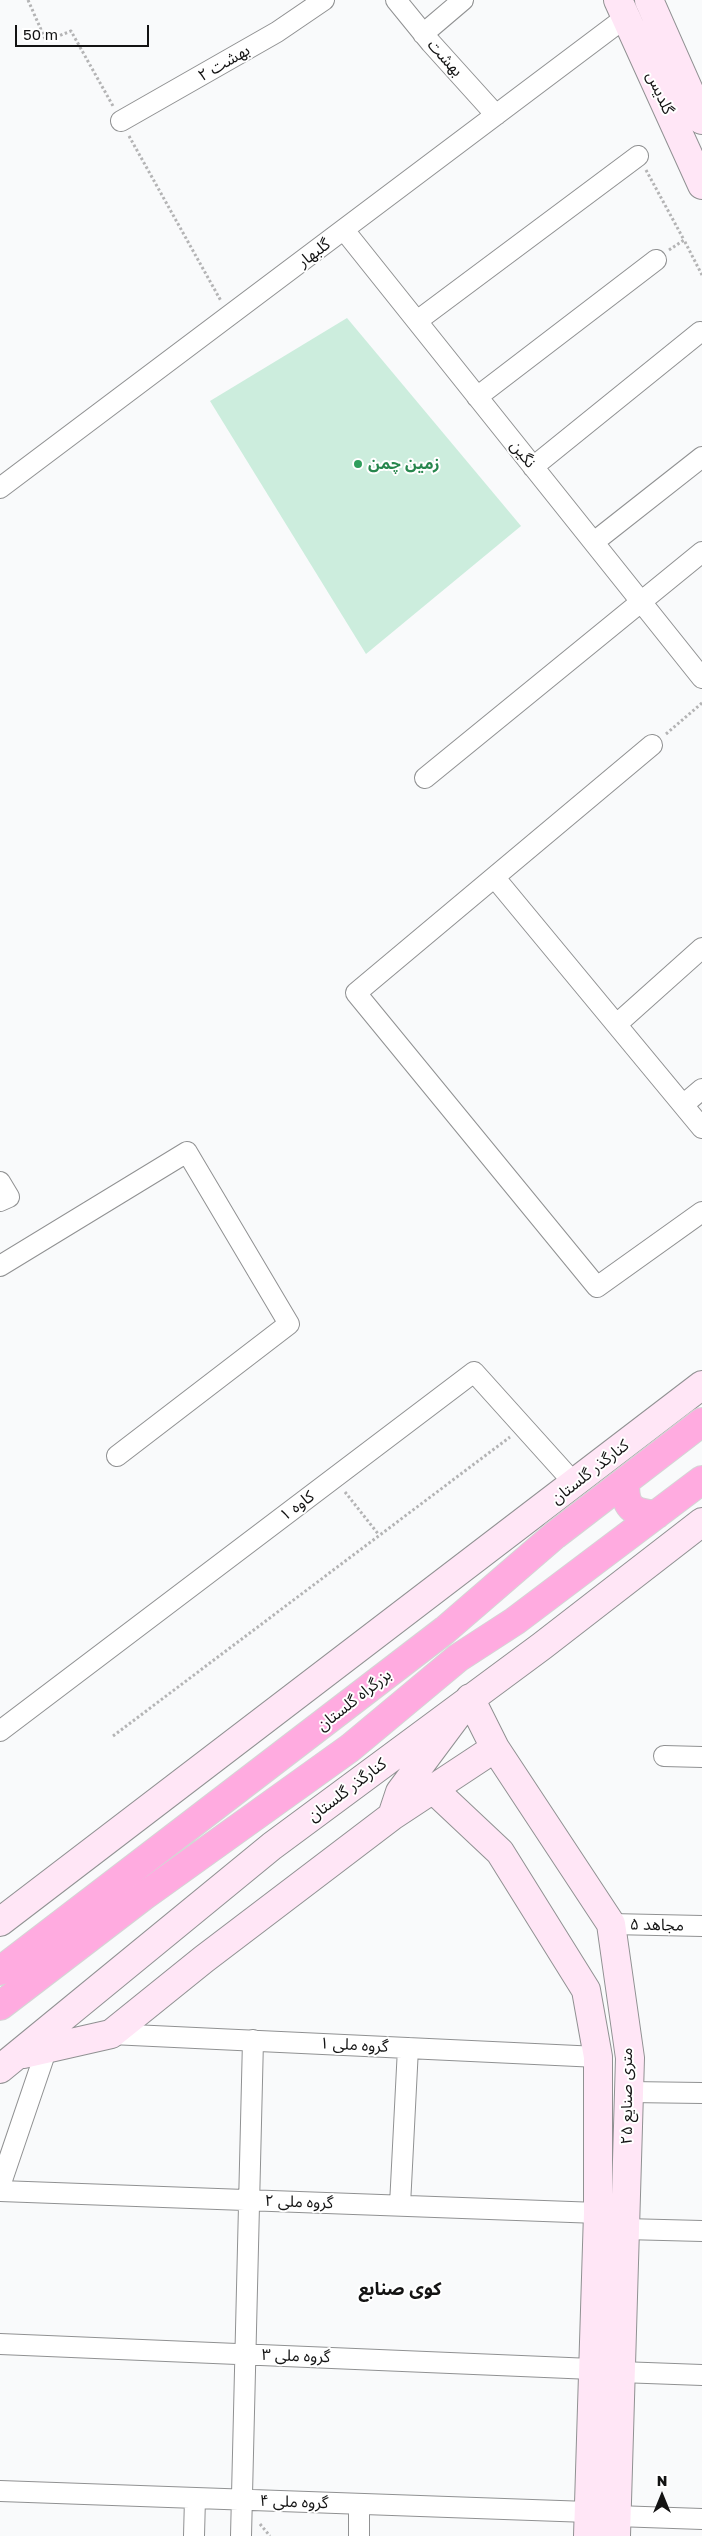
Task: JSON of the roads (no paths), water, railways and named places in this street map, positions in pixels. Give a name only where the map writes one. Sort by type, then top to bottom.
[{"type":"highway","name":"بزرگراه گلستان","points":[[0,1971],[444,1630],[556,1535],[702,1422]]},
{"type":"highway","points":[[0,2006],[145,1896],[350,1748],[458,1658],[515,1621],[702,1480]]},
{"type":"highway","points":[[625,1482],[625,1497],[631,1508],[638,1513],[656,1515]]},
{"type":"highway","points":[[595,1505],[611,1510],[618,1515],[623,1525],[623,1539]]},
{"type":"main road","points":[[622,8],[649,0]]},
{"type":"main road","name":"گلدیس","points":[[649,0],[702,120]]},
{"type":"main road","name":"گلدیس","points":[[622,8],[702,185]]},
{"type":"main road","name":"کنارگذر گلستان","points":[[0,1922],[702,1385]]},
{"type":"main road","name":"کنارگذر گلستان","points":[[7,2063],[51,2035],[272,1846],[702,1522]]},
{"type":"main road","points":[[392,1816],[400,1792],[470,1698]]},
{"type":"main road","name":"۲۵ متری صنایع","points":[[470,1698],[495,1748],[611,1924],[630,2058],[616,2526]]},
{"type":"main road","points":[[51,2035],[111,2034],[212,1953],[392,1816],[495,1748]]},
{"type":"main road","name":"۲۵ متری صنایع","points":[[432,1789],[500,1852],[586,1990],[598,2056],[598,2212],[588,2524]]},
{"type":"main road","points":[[598,2056],[630,2058]]},
{"type":"main road","points":[[592,2369],[620,2372]]},
{"type":"street","name":"بهشت ۲","points":[[121,122],[270,36],[324,0]]},
{"type":"street","name":"بهشت","points":[[396,0],[422,34],[496,115]]},
{"type":"street","points":[[422,34],[463,0]]},
{"type":"street","name":"گلبهار","points":[[0,488],[496,115],[622,8]]},
{"type":"street","points":[[417,321],[638,156]]},
{"type":"street","name":"نگین","points":[[344,230],[702,678]]},
{"type":"street","points":[[477,396],[656,260]]},
{"type":"street","points":[[534,467],[700,332]]},
{"type":"street","points":[[594,542],[702,456]]},
{"type":"street","points":[[425,778],[702,552]]},
{"type":"street","points":[[652,745],[356,993],[597,1287],[702,1212]]},
{"type":"street","points":[[495,878],[702,1128]]},
{"type":"street","points":[[617,1024],[702,948]]},
{"type":"street","points":[[682,1105],[702,1089]]},
{"type":"street","points":[[0,1266],[187,1152],[289,1324],[117,1456]]},
{"type":"street","points":[[0,1182],[9,1197],[0,1202]]},
{"type":"street","name":"کاوه ۱","points":[[0,1731],[474,1372],[574,1484]]},
{"type":"street","points":[[664,1756],[702,1757]]},
{"type":"street","name":"۵ مجاهد","points":[[611,1924],[702,1926]]},
{"type":"street","name":"گروه ملی ۱","points":[[111,2034],[598,2056]]},
{"type":"street","points":[[0,2186],[51,2035]]},
{"type":"street","points":[[241,2536],[252,2040]]},
{"type":"street","points":[[400,2205],[408,2048]]},
{"type":"street","points":[[629,2092],[702,2093]]},
{"type":"street","points":[[0,2138],[4,2146],[0,2180]]},
{"type":"street","name":"گروه ملی ۲","points":[[0,2190],[598,2212]]},
{"type":"street","points":[[624,2229],[702,2231]]},
{"type":"street","name":"گروه ملی ۳","points":[[0,2344],[592,2369]]},
{"type":"street","points":[[620,2372],[702,2375]]},
{"type":"street","name":"گروه ملی ۴","points":[[0,2492],[359,2504],[588,2524]]},
{"type":"street","points":[[194,2536],[195,2498]]},
{"type":"street","points":[[359,2504],[359,2536]]},
{"type":"street","points":[[616,2526],[702,2519]]},
{"type":"place","name":"زمین چمن","points":[[358,464]]},
{"type":"district","name":"کوی صنابع","points":[[400,2289]]}]
